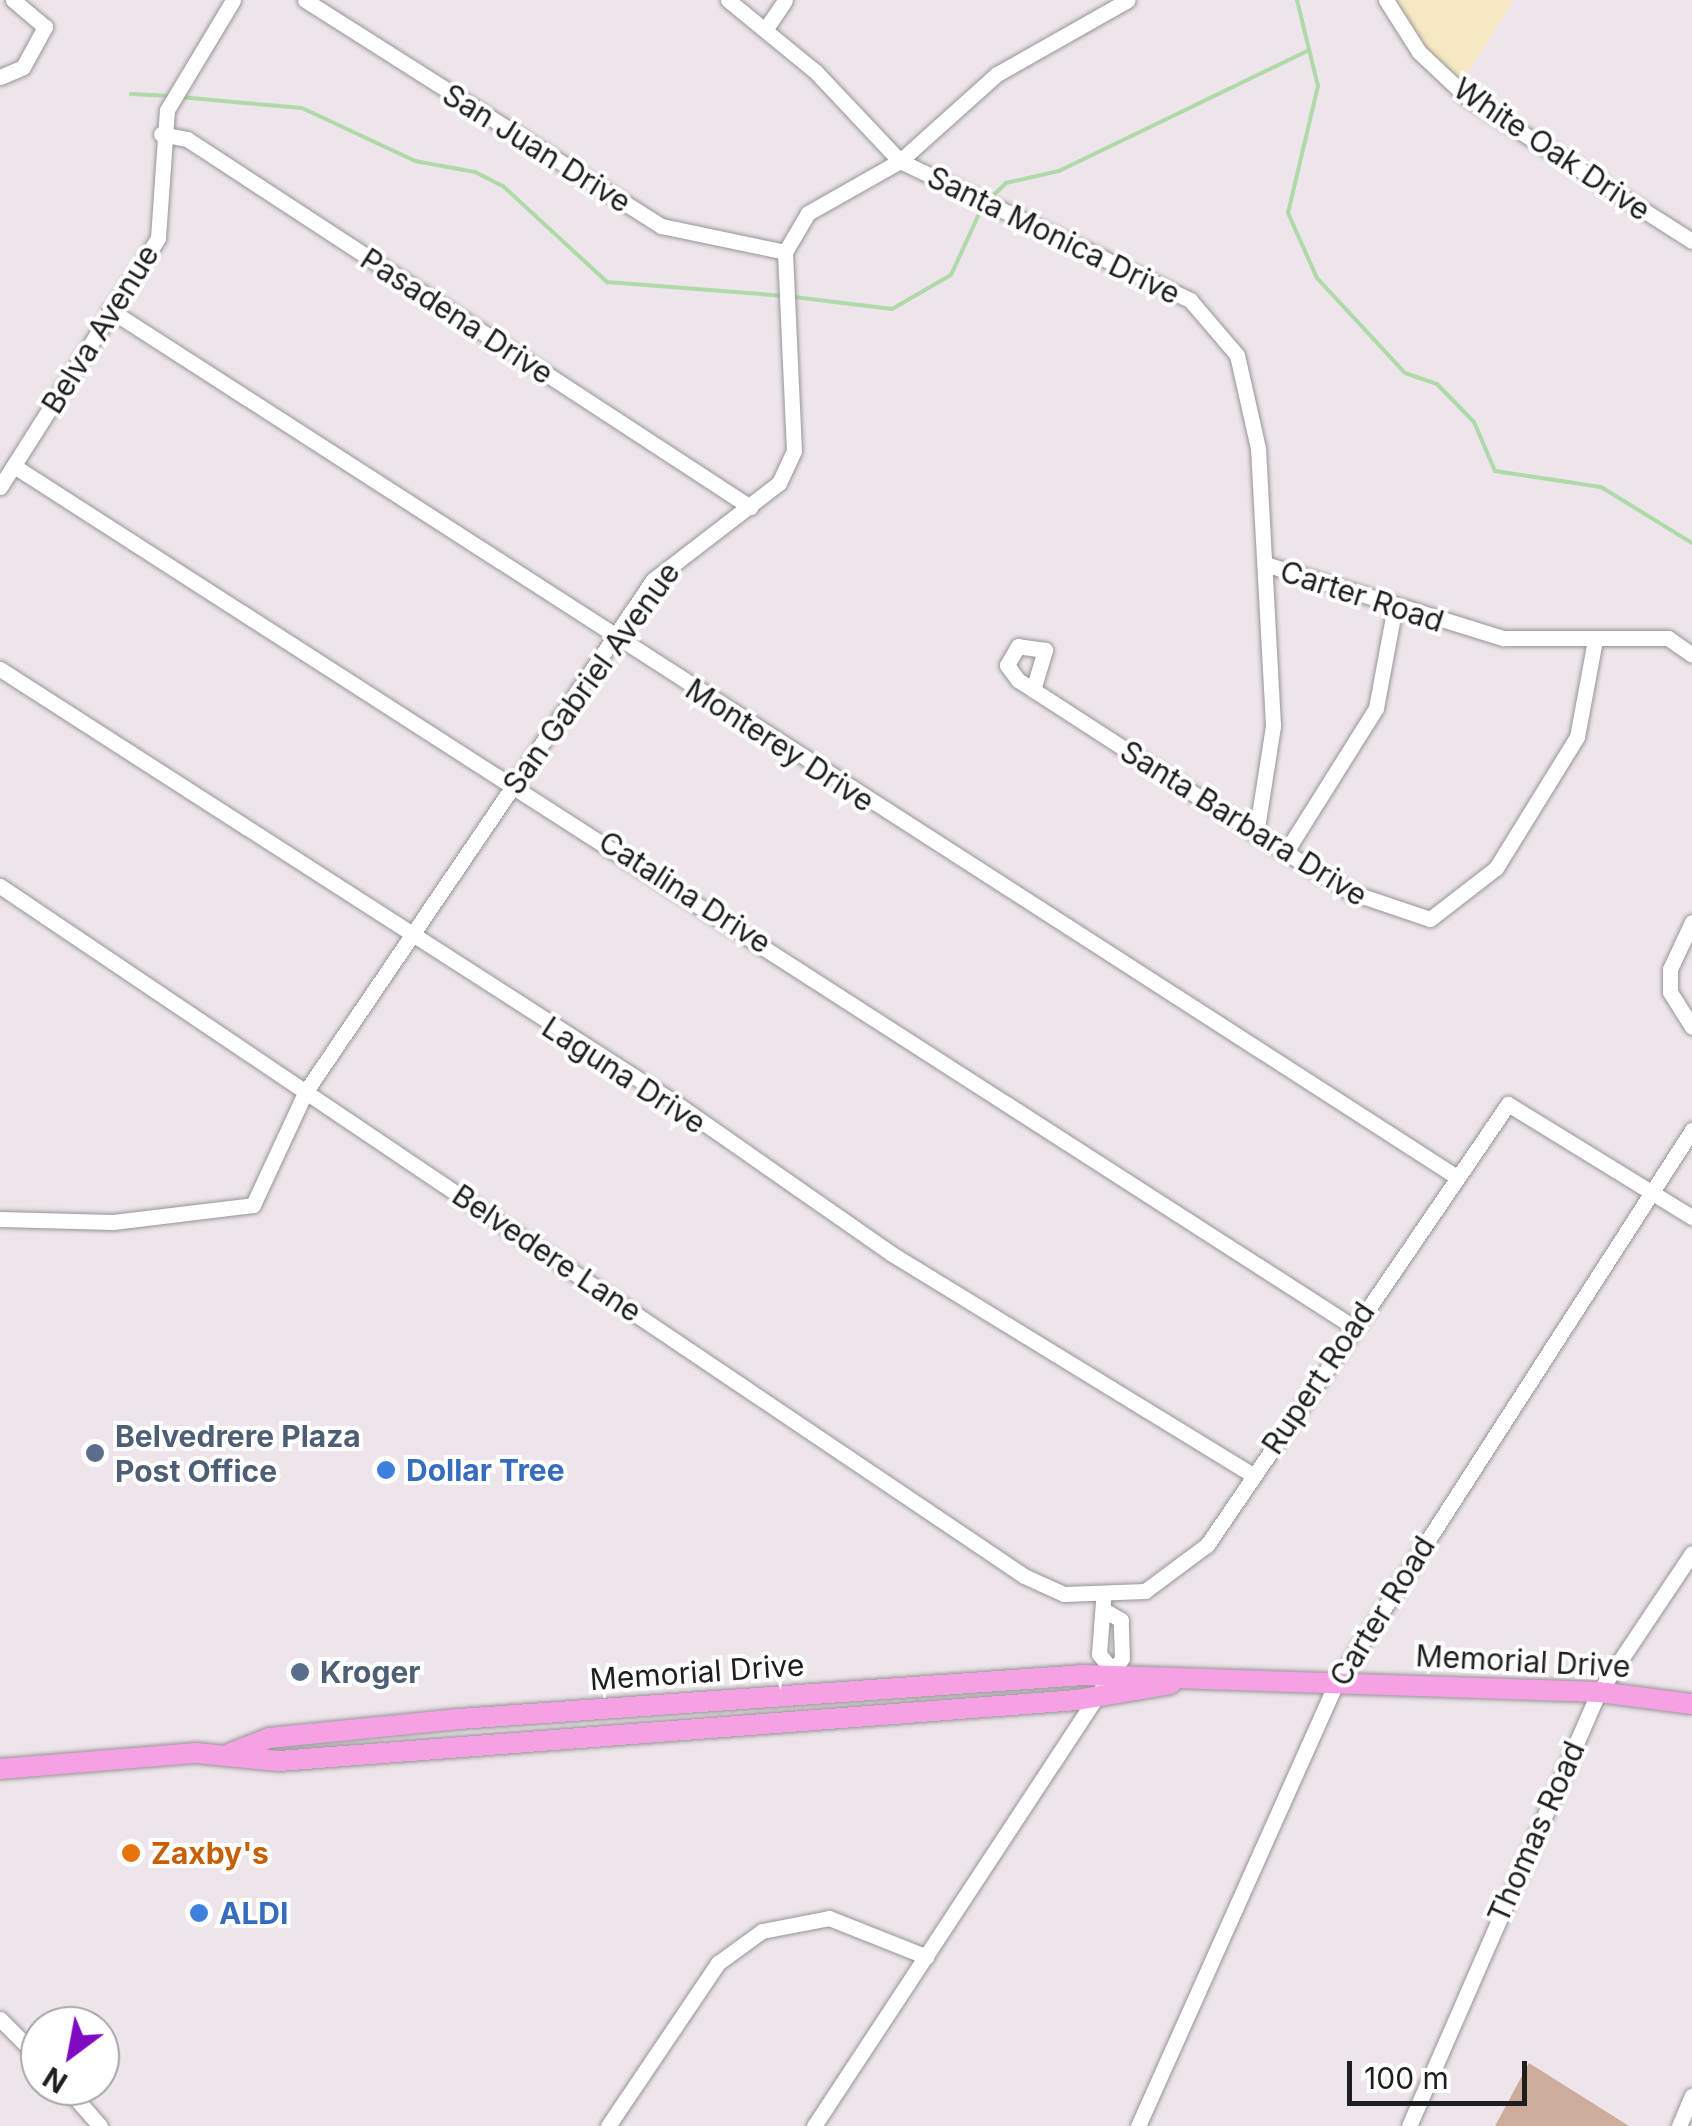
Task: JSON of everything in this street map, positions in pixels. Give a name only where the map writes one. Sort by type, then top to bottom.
[{"type":"main road","name":"Memorial Drive","points":[[231,1753],[269,1738],[459,1719],[1110,1672],[1171,1684]]},
{"type":"main road","name":"Memorial Drive","points":[[0,1769],[231,1753],[279,1761],[1095,1697],[1171,1684],[1336,1683],[1599,1692],[1692,1704]]},
{"type":"street","points":[[0,77],[24,67],[45,27],[13,0]]},
{"type":"street","name":"Belva Avenue","points":[[0,487],[158,238],[161,134],[182,75],[233,0]]},
{"type":"street","name":"San Juan Drive","points":[[306,0],[661,226],[785,252]]},
{"type":"street","name":"Santa Monica Drive","points":[[728,0],[766,27],[900,161],[1135,271],[1214,320],[1248,389],[1265,564],[1273,726],[1256,834]]},
{"type":"street","points":[[766,27],[784,0]]},
{"type":"street","points":[[785,252],[808,212],[900,161],[997,74],[1128,0]]},
{"type":"street","name":"White Oak Drive","points":[[1386,0],[1419,52],[1469,99],[1692,242]]},
{"type":"street","name":"Pasadena Drive","points":[[161,134],[188,139],[750,507]]},
{"type":"street","name":"San Gabriel Avenue","points":[[0,1219],[95,1223],[253,1205],[306,1091],[616,638],[676,558],[779,483],[794,451],[785,252]]},
{"type":"street","name":"Monterey Drive","points":[[110,310],[1454,1175]]},
{"type":"street","name":"Catalina Drive","points":[[14,466],[516,782],[1352,1326]]},
{"type":"street","name":"Carter Road","points":[[1265,564],[1394,611],[1503,638],[1668,638],[1692,655]]},
{"type":"street","points":[[1287,850],[1376,708],[1394,611]]},
{"type":"street","name":"Santa Barbara Drive","points":[[1033,690],[1256,834],[1402,916],[1430,919],[1456,908],[1496,868],[1577,736],[1596,640]]},
{"type":"street","name":"Laguna Drive","points":[[0,669],[411,937],[674,1102],[892,1254],[1252,1475]]},
{"type":"street","name":"Belvedere Lane","points":[[0,886],[1024,1576],[1064,1594],[1103,1603]]},
{"type":"street","points":[[1692,922],[1670,992],[1692,1027]]},
{"type":"street","name":"Rupert Road","points":[[1103,1603],[1178,1574],[1252,1475],[1454,1175],[1508,1104],[1653,1191]]},
{"type":"street","name":"Carter Road","points":[[1138,2126],[1336,1683],[1692,1130]]},
{"type":"street","points":[[1653,1191],[1692,1217]]},
{"type":"street","name":"Thomas Road","points":[[1409,2126],[1599,1692],[1692,1553]]},
{"type":"street","points":[[1103,1603],[1099,1654],[1110,1672]]},
{"type":"street","points":[[814,2126],[1122,1658],[1122,1620],[1103,1603]]},
{"type":"street","points":[[608,2126],[718,1962],[762,1931],[829,1918],[927,1957]]},
{"type":"street","points":[[0,2019],[20,2039]]},
{"type":"street","points":[[1679,2126],[1692,2096]]},
{"type":"street","points":[[82,2106],[100,2126]]},
{"type":"shaded area","points":[[1385,0],[1514,0],[1461,84],[1395,22]]},
{"type":"shaded area","points":[[1529,2063],[1629,2126],[1495,2126]]},
{"type":"waterway","points":[[1297,0],[1318,86],[1288,213],[1317,278],[1405,373],[1437,384],[1474,422],[1495,471],[1601,487],[1692,543]]},
{"type":"waterway","points":[[990,199],[1006,183],[1059,171],[1309,50]]},
{"type":"waterway","points":[[131,94],[166,96]]},
{"type":"waterway","points":[[180,97],[302,108],[415,161],[475,172],[503,186],[607,282],[784,296]]},
{"type":"waterway","points":[[794,297],[892,309],[951,275],[983,205]]},
{"type":"place","name":"Belvedrere Plaza Post Office","points":[[95,1453]]},
{"type":"place","name":"Dollar Tree","points":[[386,1470]]},
{"type":"place","name":"Kroger","points":[[300,1672]]},
{"type":"place","name":"Zaxby's","points":[[131,1853]]},
{"type":"place","name":"ALDI","points":[[199,1913]]}]
